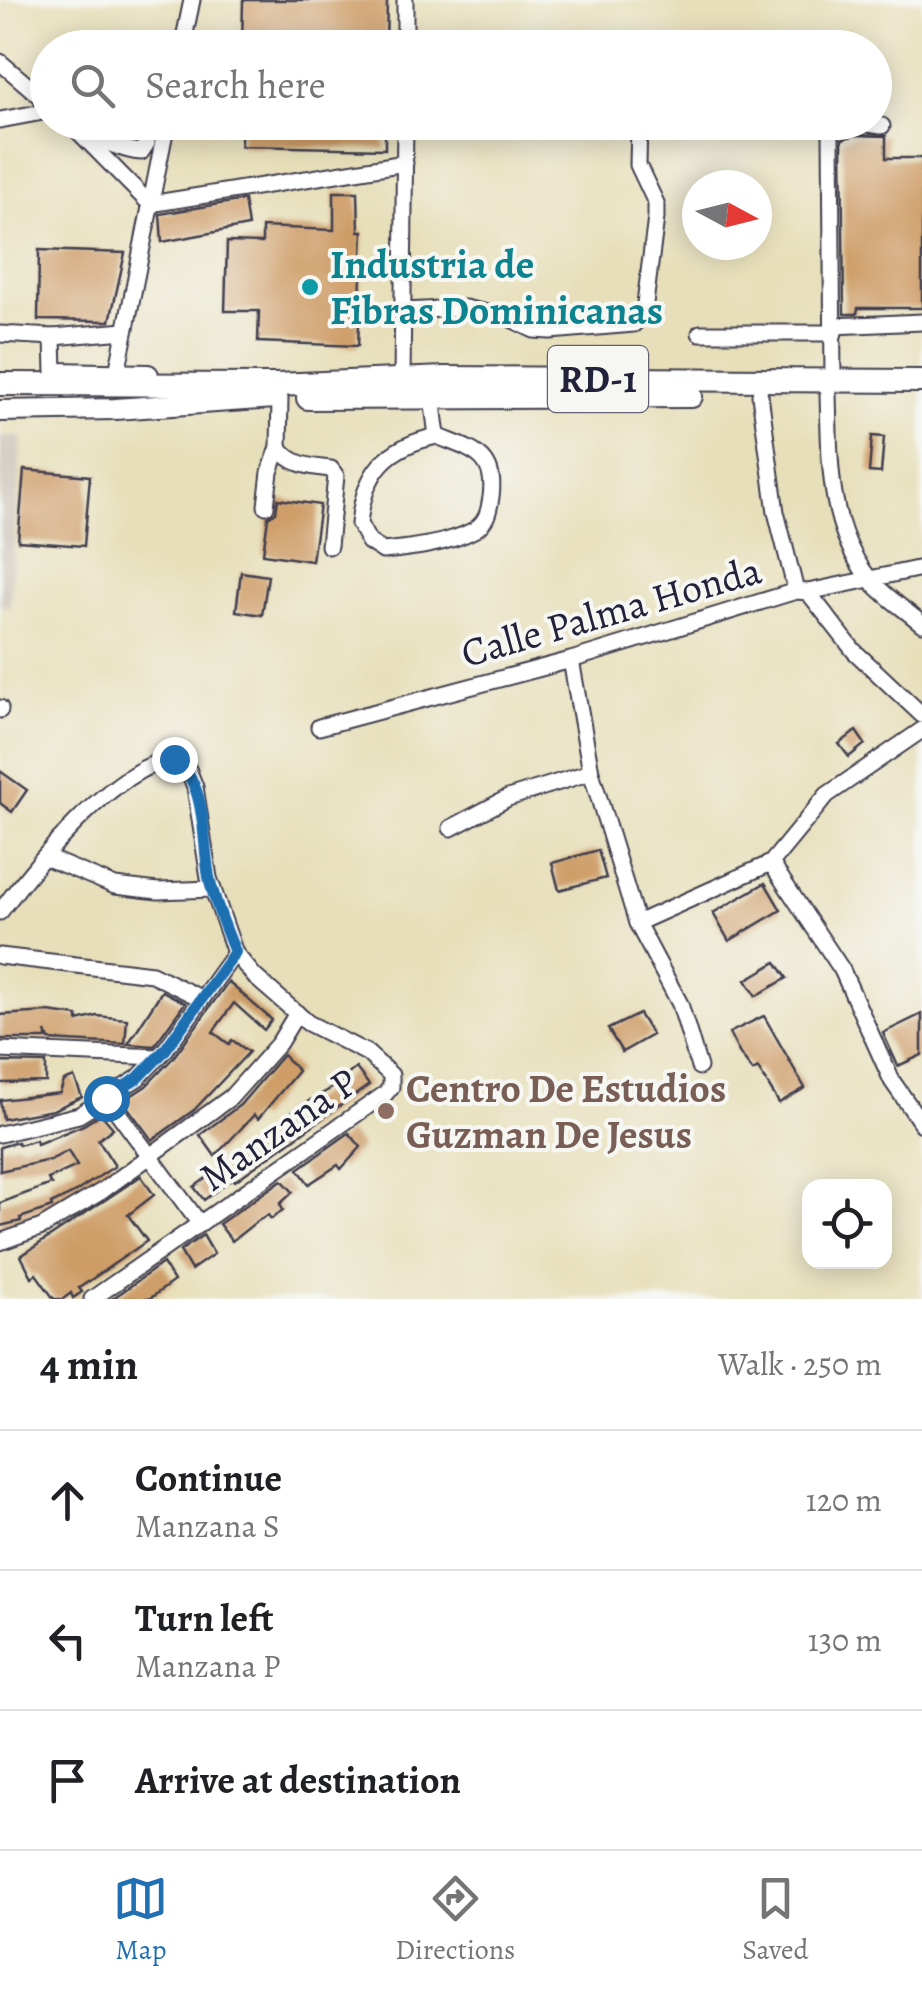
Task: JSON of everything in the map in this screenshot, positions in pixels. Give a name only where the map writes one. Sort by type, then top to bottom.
[{"type":"highway","name":"RD-1","points":[[0,397],[277,394],[402,380],[831,388],[922,395]]},
{"type":"highway","name":"RD-1","points":[[0,384],[432,398],[760,395],[922,381]]},
{"type":"main road","points":[[0,374],[117,373],[277,394]]},
{"type":"main road","points":[[0,411],[115,408],[277,394]]},
{"type":"street","points":[[186,30],[192,0]]},
{"type":"street","points":[[405,0],[405,30]]},
{"type":"street","points":[[0,62],[30,90]]},
{"type":"street","points":[[0,120],[30,115]]},
{"type":"street","points":[[86,140],[150,204]]},
{"type":"street","points":[[117,373],[163,140]]},
{"type":"street","points":[[402,380],[405,140]]},
{"type":"street","points":[[404,311],[465,308],[509,318],[534,330],[550,331],[634,324],[644,311],[656,218],[656,203],[638,165],[639,140]]},
{"type":"street","points":[[831,140],[831,488],[848,543],[869,578],[922,624]]},
{"type":"street","points":[[150,204],[405,164]]},
{"type":"street","points":[[700,333],[833,330],[922,322]]},
{"type":"street","points":[[0,334],[53,336],[125,331]]},
{"type":"street","points":[[53,336],[54,373]]},
{"type":"street","points":[[266,506],[278,447],[277,394]]},
{"type":"street","points":[[760,395],[776,512],[802,592],[854,652],[922,715]]},
{"type":"street","points":[[432,398],[437,436]]},
{"type":"street","points":[[437,436],[487,461],[494,476],[489,513],[473,530],[437,542],[383,551],[370,542],[358,524],[366,486],[392,453],[437,436]]},
{"type":"street","points":[[278,447],[298,464],[331,470],[336,476],[329,546]]},
{"type":"street","name":"Calle Palma Honda","points":[[319,727],[571,660],[802,592],[922,568]]},
{"type":"street","points":[[571,660],[591,772],[637,922],[680,1004],[699,1067]]},
{"type":"street","points":[[637,922],[770,863],[827,795],[922,730]]},
{"type":"street","name":"Manzana P","points":[[45,856],[96,802],[161,760],[174,759],[188,770],[195,786],[213,889],[235,952],[255,977],[308,1024],[367,1053],[391,1076],[391,1087],[92,1299]]},
{"type":"street","points":[[451,828],[508,798],[591,772]]},
{"type":"street","points":[[0,912],[45,856],[115,886],[158,891],[213,889]]},
{"type":"street","points":[[770,863],[842,970],[892,1080],[922,1124]]},
{"type":"street","points":[[0,1134],[79,1115],[138,1078],[158,1057],[235,952]]},
{"type":"street","points":[[0,956],[152,974],[202,999]]},
{"type":"street","points":[[0,1242],[42,1227],[102,1191],[231,1097],[279,1043],[298,1013]]},
{"type":"street","points":[[0,1050],[158,1057]]},
{"type":"street","points":[[106,1098],[200,1224]]},
{"type":"shaded area","points":[[0,436],[22,436],[10,605],[0,607]]},
{"type":"building","points":[[243,0],[387,0],[386,30],[242,30]]},
{"type":"building","points":[[241,140],[385,140],[385,149],[241,146]]},
{"type":"building","points":[[842,140],[886,140],[886,158],[922,158],[922,308],[858,308],[857,314],[844,314]]},
{"type":"building","name":"Industria de Fibras Dominicanas","points":[[334,192],[358,192],[359,231],[363,231],[358,346],[258,342],[259,311],[225,311],[227,242],[262,243],[262,227],[334,230]]},
{"type":"building","points":[[244,200],[248,226],[162,242],[160,214]]},
{"type":"building","points":[[39,250],[125,253],[110,321],[38,320]]},
{"type":"building","points":[[872,436],[884,437],[881,473],[869,472]]},
{"type":"building","points":[[24,470],[90,476],[84,546],[18,541]]},
{"type":"building","points":[[278,499],[320,505],[312,561],[263,554],[268,517],[276,512]]},
{"type":"building","points":[[241,572],[268,576],[262,615],[236,611]]},
{"type":"building","points":[[856,731],[865,744],[849,757],[839,744]]},
{"type":"building","points":[[0,771],[27,790],[12,812],[0,803]]},
{"type":"building","points":[[598,850],[606,878],[559,890],[552,863]]},
{"type":"building","points":[[765,883],[781,910],[729,941],[713,913]]},
{"type":"building","points":[[776,962],[787,978],[756,996],[746,980]]},
{"type":"building","points":[[228,982],[272,1020],[264,1030],[234,1003],[213,1032],[249,1052],[194,1110],[152,1140],[123,1101],[146,1086],[173,1058]]},
{"type":"building","points":[[162,991],[185,1003],[154,1046],[128,1044]]},
{"type":"building","points":[[48,1012],[78,1016],[78,1021],[97,1016],[127,1019],[125,1044],[49,1040],[46,1032],[46,1039],[0,1039],[0,1015]]},
{"type":"building","points":[[639,1014],[652,1035],[622,1052],[608,1029]]},
{"type":"building","points":[[922,1014],[922,1055],[898,1066],[883,1033]]},
{"type":"building","points":[[764,1016],[805,1088],[779,1103],[758,1068],[753,1071],[740,1054],[729,1033]]},
{"type":"building","points":[[283,1055],[298,1071],[258,1119],[254,1115],[215,1156],[200,1135],[240,1105]]},
{"type":"building","points":[[0,1062],[46,1063],[46,1082],[0,1083]]},
{"type":"building","points":[[356,1068],[369,1085],[204,1200],[194,1187],[298,1107],[343,1082]]},
{"type":"building","points":[[74,1077],[82,1097],[53,1110],[3,1119],[0,1100],[60,1093],[64,1081]]},
{"type":"building","points":[[101,1114],[113,1128],[98,1140],[115,1166],[51,1204],[52,1207],[0,1226],[0,1203],[51,1184],[48,1179],[77,1166],[68,1151],[50,1160],[0,1171],[0,1147],[36,1140],[37,1144]]},
{"type":"building","points":[[349,1133],[361,1147],[341,1169],[338,1165],[309,1184],[298,1169]]},
{"type":"building","points":[[141,1176],[154,1195],[128,1215],[147,1241],[79,1288],[82,1292],[73,1298],[71,1293],[54,1299],[36,1274],[32,1277],[21,1256]]},
{"type":"building","points":[[282,1180],[293,1192],[280,1204],[283,1210],[271,1219],[268,1215],[256,1222],[232,1241],[219,1224]]},
{"type":"building","points":[[203,1235],[214,1254],[191,1270],[180,1251]]},
{"type":"building","points":[[163,1263],[174,1281],[149,1299],[112,1299]]},
{"type":"place","name":"Industria de Fibras Dominicanas","points":[[310,287]]},
{"type":"place","name":"Centro De Estudios Guzman De Jesus","points":[[386,1111]]},
{"type":"route","points":[[106,1098],[138,1078],[165,1050],[235,952],[210,878],[195,786],[188,770],[174,759]]}]
